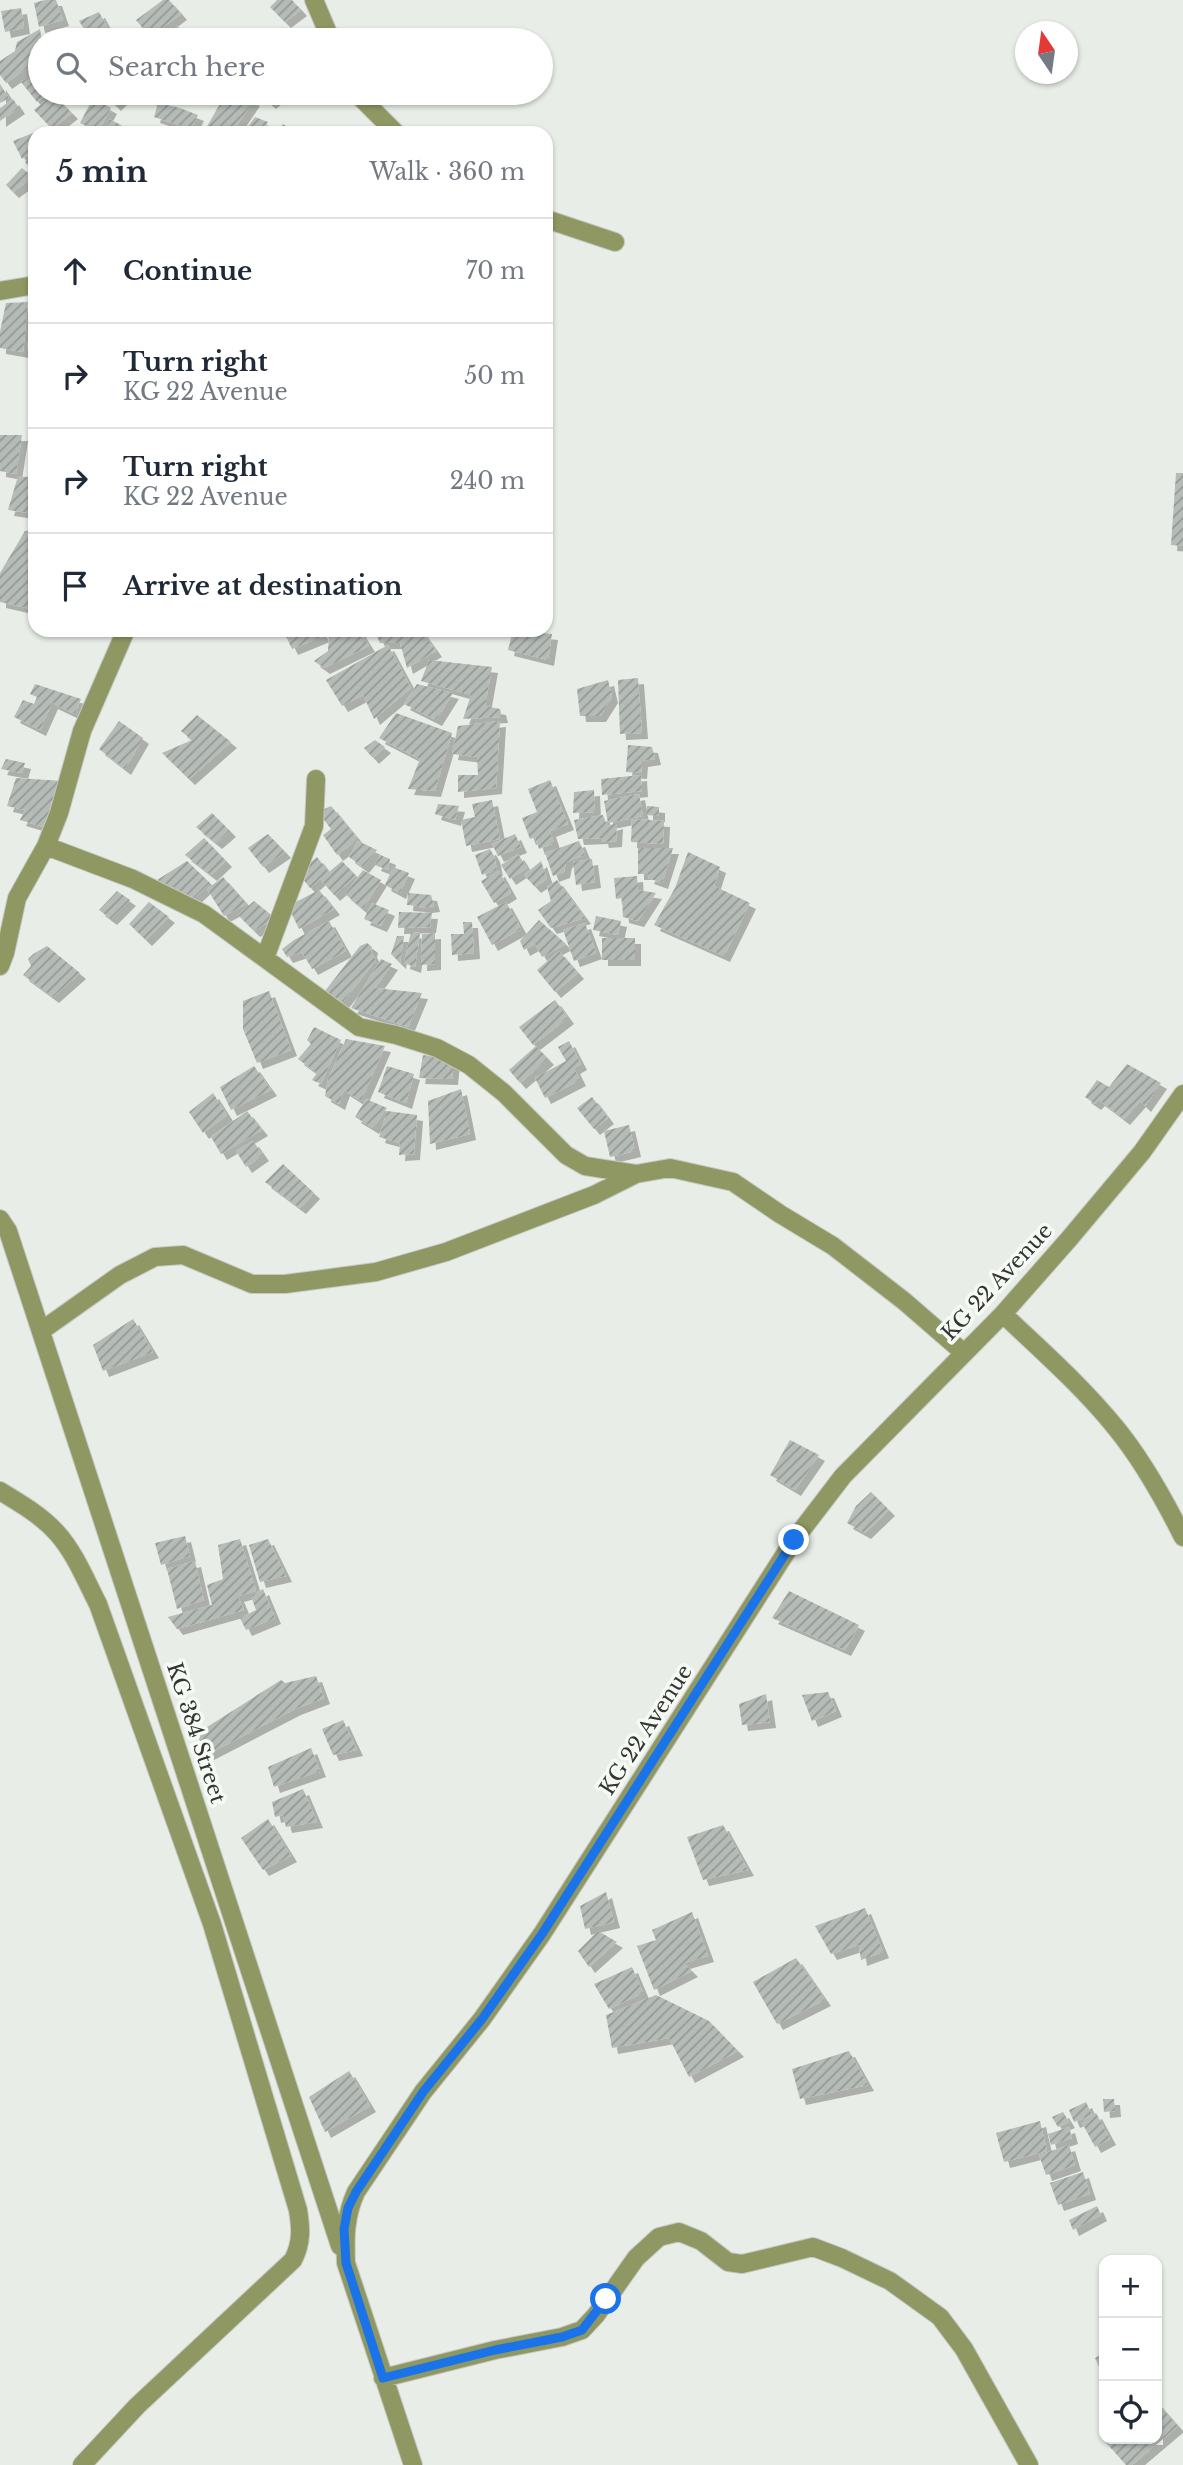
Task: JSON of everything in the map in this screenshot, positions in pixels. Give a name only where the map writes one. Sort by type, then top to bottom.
[{"type":"street","points":[[314,0],[326,28]]},
{"type":"street","points":[[368,105],[389,126]]},
{"type":"street","points":[[553,221],[615,243]]},
{"type":"street","points":[[0,291],[28,286]]},
{"type":"street","points":[[0,966],[17,898],[46,846],[59,813],[82,731],[123,637]]},
{"type":"street","points":[[265,958],[314,826],[316,779]]},
{"type":"street","points":[[46,846],[133,879],[204,914],[359,1027],[437,1048],[469,1065],[504,1093],[566,1155],[585,1166],[636,1174]]},
{"type":"street","name":"KG 22 Avenue","points":[[413,2465],[346,2263],[344,2229],[348,2208],[371,2167],[423,2092],[482,2019],[542,1934],[794,1540],[843,1476],[1003,1314],[1142,1152],[1183,1094]]},
{"type":"street","points":[[41,1331],[120,1275],[155,1257],[183,1255],[252,1284],[285,1284],[376,1272],[446,1252],[594,1195],[636,1174],[670,1168],[733,1182],[833,1246],[904,1301],[964,1353]]},
{"type":"street","name":"KG 384 Street","points":[[0,1219],[8,1231],[346,2263]]},
{"type":"street","points":[[1003,1314],[1068,1375],[1117,1429],[1160,1492],[1183,1537]]},
{"type":"street","points":[[0,1492],[29,1509],[57,1533],[78,1564],[98,1604],[212,1924],[298,2210],[301,2228],[293,2260],[137,2406],[82,2465]]},
{"type":"street","points":[[383,2378],[495,2350],[562,2337],[582,2330],[596,2315],[636,2258],[659,2237],[679,2232],[701,2241],[728,2262],[743,2264],[813,2247],[890,2281],[940,2317],[964,2349],[1029,2465]]},
{"type":"building","points":[[56,0],[63,20],[39,27],[34,3]]},
{"type":"building","points":[[163,0],[169,0],[181,14],[162,28],[143,28],[136,20]]},
{"type":"building","points":[[277,0],[292,0],[301,10],[285,22],[270,7]]},
{"type":"building","points":[[21,8],[24,28],[5,32],[1,11]]},
{"type":"building","points":[[99,12],[107,28],[83,28],[79,21]]},
{"type":"building","points":[[28,36],[28,67],[6,83],[0,75],[0,61],[15,51],[17,42]]},
{"type":"building","points":[[28,77],[28,91],[21,82]]},
{"type":"building","points":[[0,84],[9,98],[0,103]]},
{"type":"building","points":[[13,99],[19,108],[0,121],[0,108]]},
{"type":"building","points":[[40,105],[64,105],[72,113],[56,126],[49,126],[34,110]]},
{"type":"building","points":[[89,105],[106,105],[111,108],[101,126],[86,126],[80,123]]},
{"type":"building","points":[[157,105],[180,108],[198,115],[192,126],[182,126],[154,117]]},
{"type":"building","points":[[219,105],[251,105],[237,126],[207,126]]},
{"type":"building","points":[[255,117],[268,122],[265,126],[248,126]]},
{"type":"building","points":[[110,119],[122,126],[106,126]]},
{"type":"building","points":[[28,135],[28,155],[22,159],[13,141]]},
{"type":"building","points":[[22,168],[28,173],[28,181],[13,192],[6,185]]},
{"type":"building","points":[[28,302],[23,352],[0,348],[0,332],[6,303]]},
{"type":"building","points":[[0,435],[22,435],[16,474],[0,471]]},
{"type":"building","points":[[1176,473],[1183,473],[1183,546],[1171,545]]},
{"type":"building","points":[[18,476],[28,477],[28,513],[8,510]]},
{"type":"building","points":[[25,531],[28,531],[28,608],[0,602],[0,573]]},
{"type":"building","points":[[286,637],[322,637],[292,649]]},
{"type":"building","points":[[329,637],[363,637],[369,646],[324,668],[314,661],[328,651]]},
{"type":"building","points":[[377,637],[426,637],[436,651],[407,668],[400,643],[380,643]]},
{"type":"building","points":[[511,637],[552,637],[548,660],[508,650]]},
{"type":"building","points":[[388,645],[411,688],[374,719],[363,695],[342,706],[326,680]]},
{"type":"building","points":[[429,660],[492,667],[485,706],[500,709],[502,717],[463,719],[471,695],[421,681]]},
{"type":"building","points":[[638,678],[642,733],[620,734],[618,680]]},
{"type":"building","points":[[608,680],[612,697],[600,716],[580,716],[577,689]]},
{"type":"building","points":[[35,684],[81,699],[75,714],[52,703],[40,730],[14,717],[23,700],[34,704],[37,697],[30,694]]},
{"type":"building","points":[[417,684],[453,693],[436,720],[404,704]]},
{"type":"building","points":[[396,713],[452,733],[435,791],[408,789],[420,759],[379,738]]},
{"type":"building","points":[[197,715],[231,742],[189,779],[162,753],[192,740],[181,731]]},
{"type":"building","points":[[119,721],[143,738],[125,769],[99,749]]},
{"type":"building","points":[[500,721],[496,788],[458,792],[458,775],[478,775],[477,757],[452,754],[458,726]]},
{"type":"building","points":[[375,740],[385,747],[373,758],[364,748]]},
{"type":"building","points":[[628,745],[652,747],[655,759],[642,761],[641,773],[626,772]]},
{"type":"building","points":[[6,759],[25,763],[22,773],[1,769]]},
{"type":"building","points":[[641,775],[642,791],[602,795],[601,779]]},
{"type":"building","points":[[16,778],[63,781],[47,828],[20,820],[25,810],[7,806]]},
{"type":"building","points":[[550,780],[568,824],[550,831],[554,843],[539,849],[535,837],[530,839],[522,818],[537,812],[528,789]]},
{"type":"building","points":[[594,790],[595,812],[573,813],[574,792]]},
{"type":"building","points":[[639,794],[643,816],[608,823],[604,801]]},
{"type":"building","points":[[492,800],[500,839],[466,846],[461,820],[475,817],[472,804]]},
{"type":"building","points":[[438,804],[459,806],[455,820],[435,814]]},
{"type":"building","points":[[331,806],[358,839],[337,855],[323,835],[331,829],[318,812]]},
{"type":"building","points":[[647,806],[659,807],[659,816],[647,815]]},
{"type":"building","points":[[212,813],[230,831],[216,843],[196,827]]},
{"type":"building","points":[[603,815],[607,826],[617,823],[616,841],[603,842],[602,838],[578,839],[574,820]]},
{"type":"building","points":[[632,819],[664,821],[663,844],[631,842]]},
{"type":"building","points":[[268,834],[285,852],[263,867],[248,848]]},
{"type":"building","points":[[515,834],[521,847],[498,856],[492,844]]},
{"type":"building","points":[[204,838],[226,861],[211,875],[185,855]]},
{"type":"building","points":[[358,841],[377,850],[363,867],[349,857]]},
{"type":"building","points":[[579,841],[585,855],[566,862],[564,872],[553,876],[545,853]]},
{"type":"building","points":[[638,848],[673,848],[662,883],[648,878],[650,874],[638,874]]},
{"type":"building","points":[[490,849],[497,870],[482,875],[475,855]]},
{"type":"building","points":[[688,852],[720,867],[714,886],[750,903],[724,956],[654,925],[675,888]]},
{"type":"building","points":[[518,854],[527,868],[510,879],[501,865]]},
{"type":"building","points":[[380,855],[390,859],[388,870],[375,865]]},
{"type":"building","points":[[317,857],[329,872],[342,861],[356,876],[334,895],[320,879],[310,888],[298,873]]},
{"type":"building","points":[[592,859],[595,882],[576,885],[573,862]]},
{"type":"building","points":[[187,861],[210,883],[192,900],[177,894],[176,887],[167,888],[157,880]]},
{"type":"building","points":[[541,861],[547,879],[535,887],[524,875]]},
{"type":"building","points":[[393,867],[409,873],[400,893],[385,885]]},
{"type":"building","points":[[363,870],[381,880],[363,909],[345,894]]},
{"type":"building","points":[[499,871],[511,893],[494,903],[481,881]]},
{"type":"building","points":[[637,876],[638,890],[656,893],[638,921],[623,917],[622,898],[616,899],[614,878]]},
{"type":"building","points":[[223,877],[247,904],[224,916],[207,889]]},
{"type":"building","points":[[557,880],[585,918],[551,928],[538,910],[551,901],[547,887]]},
{"type":"building","points":[[319,890],[334,909],[299,929],[288,906]]},
{"type":"building","points":[[117,891],[130,900],[111,919],[99,910]]},
{"type":"building","points":[[408,893],[431,895],[434,906],[419,908],[407,905]]},
{"type":"building","points":[[254,901],[275,918],[254,931],[238,915]]},
{"type":"building","points":[[149,902],[169,917],[146,940],[129,924]]},
{"type":"building","points":[[506,902],[521,929],[492,945],[477,917]]},
{"type":"building","points":[[372,903],[389,910],[381,926],[364,919]]},
{"type":"building","points":[[399,912],[432,913],[430,927],[398,928]]},
{"type":"building","points":[[596,916],[621,921],[618,935],[593,930]]},
{"type":"building","points":[[539,920],[566,944],[542,957],[535,944],[524,950],[520,941]]},
{"type":"building","points":[[329,921],[346,951],[312,969],[302,952],[287,957],[282,949]]},
{"type":"building","points":[[463,922],[472,922],[474,953],[452,955],[451,934],[464,934]]},
{"type":"building","points":[[585,923],[596,953],[574,961],[563,930]]},
{"type":"building","points":[[411,932],[420,933],[415,967],[404,963]]},
{"type":"building","points":[[435,933],[435,964],[421,965],[422,934]]},
{"type":"building","points":[[397,936],[404,936],[400,963],[391,954]]},
{"type":"building","points":[[602,938],[635,938],[635,960],[602,960]]},
{"type":"building","points":[[367,943],[372,947],[371,952],[376,960],[343,1002],[325,991],[360,946]]},
{"type":"building","points":[[47,946],[80,973],[53,997],[23,975],[31,966],[28,959]]},
{"type":"building","points":[[559,951],[578,973],[555,992],[537,970]]},
{"type":"building","points":[[381,959],[392,964],[375,988],[422,993],[408,1027],[351,1008]]},
{"type":"building","points":[[269,991],[291,1050],[257,1063],[243,1029],[243,1001]]},
{"type":"building","points":[[555,1000],[568,1018],[533,1045],[519,1027]]},
{"type":"building","points":[[314,1027],[341,1040],[321,1084],[312,1080],[317,1073],[298,1059],[311,1044],[307,1040]]},
{"type":"building","points":[[346,1039],[385,1046],[361,1101],[344,1090],[339,1104],[325,1096],[328,1079]]},
{"type":"building","points":[[569,1041],[581,1064],[574,1068],[580,1080],[545,1098],[535,1078],[566,1061],[558,1047]]},
{"type":"building","points":[[536,1046],[548,1059],[520,1083],[509,1070]]},
{"type":"building","points":[[423,1055],[454,1059],[452,1079],[419,1078]]},
{"type":"building","points":[[1127,1064],[1161,1083],[1145,1106],[1140,1101],[1124,1119],[1099,1100],[1095,1104],[1085,1097],[1097,1080],[1109,1087]]},
{"type":"building","points":[[254,1066],[271,1090],[231,1110],[220,1087]]},
{"type":"building","points":[[387,1066],[414,1074],[406,1103],[378,1092]]},
{"type":"building","points":[[461,1089],[470,1134],[430,1144],[428,1101]]},
{"type":"building","points":[[213,1093],[227,1115],[203,1133],[189,1112]]},
{"type":"building","points":[[592,1097],[608,1118],[594,1129],[577,1108]]},
{"type":"building","points":[[366,1099],[387,1108],[373,1128],[355,1117]]},
{"type":"building","points":[[247,1111],[262,1130],[221,1154],[211,1137]]},
{"type":"building","points":[[387,1111],[417,1115],[414,1154],[399,1155],[400,1143],[379,1137]]},
{"type":"building","points":[[629,1125],[635,1151],[610,1157],[604,1131]]},
{"type":"building","points":[[253,1141],[263,1155],[246,1167],[236,1151]]},
{"type":"building","points":[[283,1164],[314,1193],[300,1208],[265,1182]]},
{"type":"building","points":[[133,1319],[153,1352],[103,1371],[93,1345]]},
{"type":"building","points":[[790,1440],[819,1455],[795,1490],[770,1475]]},
{"type":"building","points":[[871,1492],[889,1510],[865,1533],[847,1523],[856,1506]]},
{"type":"building","points":[[185,1536],[190,1556],[161,1565],[155,1543]]},
{"type":"building","points":[[240,1539],[256,1591],[238,1596],[244,1610],[177,1629],[168,1617],[212,1605],[207,1585],[223,1579],[218,1545]]},
{"type":"building","points":[[268,1539],[286,1576],[260,1582],[249,1545]]},
{"type":"building","points":[[195,1561],[204,1600],[177,1609],[167,1569]]},
{"type":"building","points":[[263,1589],[275,1618],[246,1630],[240,1618],[256,1610],[251,1596]]},
{"type":"building","points":[[789,1591],[859,1625],[845,1650],[772,1618]]},
{"type":"building","points":[[316,1676],[324,1698],[295,1709],[208,1754],[196,1734],[281,1680],[285,1683]]},
{"type":"building","points":[[828,1692],[836,1711],[812,1721],[802,1695]]},
{"type":"building","points":[[766,1694],[770,1722],[742,1725],[739,1704]]},
{"type":"building","points":[[343,1720],[357,1750],[333,1755],[322,1729]]},
{"type":"building","points":[[311,1748],[320,1771],[274,1787],[268,1767]]},
{"type":"building","points":[[303,1789],[317,1822],[286,1827],[283,1815],[275,1817],[272,1802]]},
{"type":"building","points":[[268,1819],[291,1856],[263,1870],[241,1838]]},
{"type":"building","points":[[723,1825],[748,1870],[703,1880],[687,1837]]},
{"type":"building","points":[[606,1892],[614,1922],[585,1929],[580,1906]]},
{"type":"building","points":[[865,1908],[883,1952],[861,1960],[859,1945],[831,1954],[815,1926]]},
{"type":"building","points":[[692,1912],[708,1956],[684,1963],[692,1971],[654,1990],[637,1946],[656,1940],[652,1930]]},
{"type":"building","points":[[598,1931],[617,1942],[589,1967],[578,1951]]},
{"type":"building","points":[[796,1958],[825,2000],[777,2024],[753,1982]]},
{"type":"building","points":[[632,1967],[643,1993],[609,2009],[594,1984]]},
{"type":"building","points":[[656,1995],[709,2021],[738,2051],[689,2077],[669,2038],[612,2048],[606,2015]]},
{"type":"building","points":[[849,2051],[868,2085],[800,2099],[792,2069]]},
{"type":"building","points":[[349,2071],[370,2106],[325,2132],[309,2097]]},
{"type":"building","points":[[1103,2099],[1114,2099],[1115,2111],[1104,2112]]},
{"type":"building","points":[[1086,2102],[1092,2115],[1074,2122],[1069,2110]]},
{"type":"building","points":[[1063,2112],[1069,2122],[1058,2127],[1052,2117]]},
{"type":"building","points":[[1096,2113],[1110,2139],[1095,2147],[1081,2121]]},
{"type":"building","points":[[1040,2121],[1047,2151],[1004,2162],[996,2133]]},
{"type":"building","points":[[1069,2127],[1072,2138],[1051,2145],[1048,2134]]},
{"type":"building","points":[[1069,2145],[1075,2165],[1046,2175],[1039,2155]]},
{"type":"building","points":[[1083,2172],[1090,2194],[1058,2205],[1050,2183]]},
{"type":"building","points":[[1097,2206],[1101,2215],[1073,2230],[1069,2220]]},
{"type":"building","points":[[1162,2408],[1178,2426],[1162,2440]]},
{"type":"building","points":[[1107,2444],[1157,2444],[1132,2465],[1126,2465]]},
{"type":"route","points":[[606,2299],[582,2330],[562,2337],[495,2350],[383,2378],[346,2263],[344,2229],[348,2208],[371,2167],[423,2092],[482,2019],[542,1934],[794,1540]]}]
